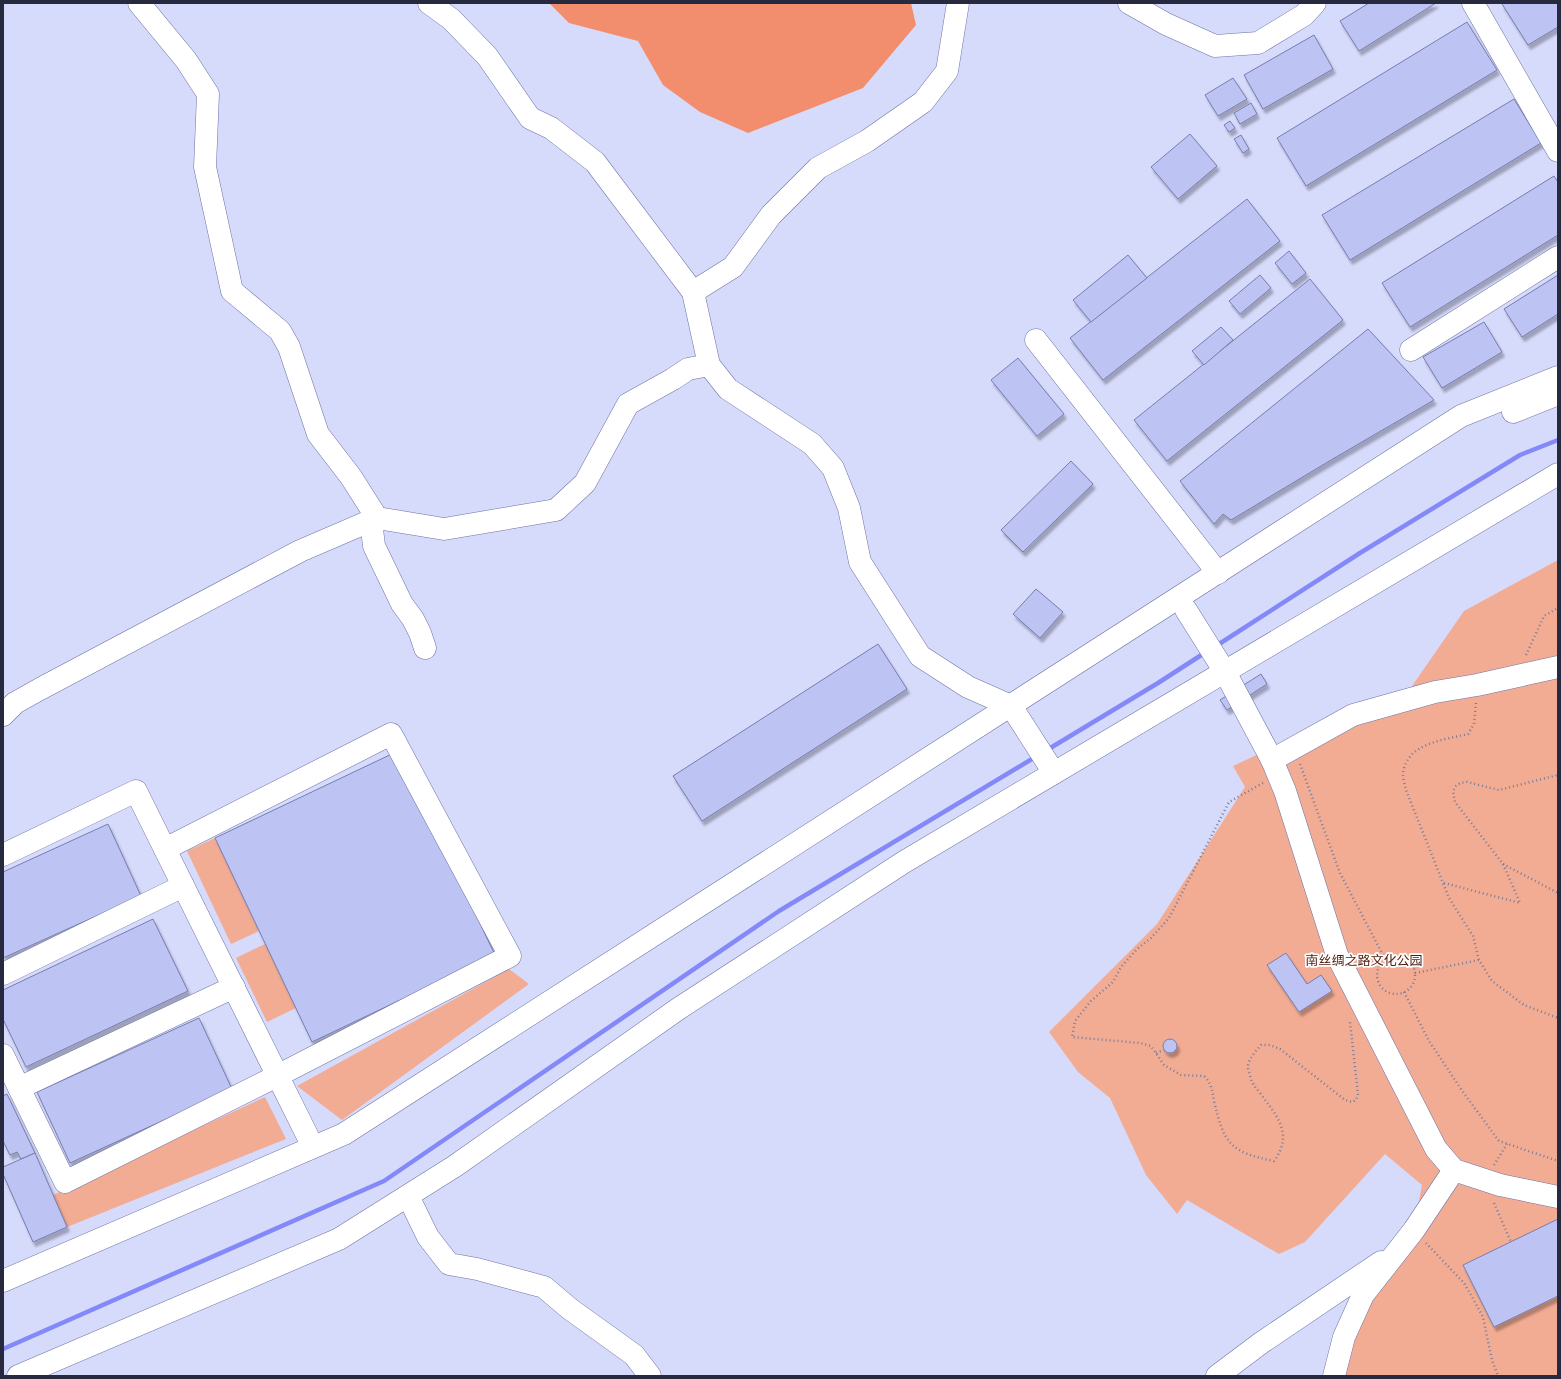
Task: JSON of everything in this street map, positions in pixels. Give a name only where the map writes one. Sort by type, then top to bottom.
[{"type":"street","points":[[139,3],[186,60],[208,94],[205,167],[232,291],[280,331],[288,347],[318,434],[351,477],[377,518]]},
{"type":"street","points":[[429,3],[451,19],[487,56],[530,118],[551,128],[595,162],[693,292],[709,365],[728,389],[812,444],[833,468],[849,508],[860,562],[920,656],[968,687],[1014,711],[1054,773]]},
{"type":"street","points":[[693,292],[733,267],[770,215],[818,168],[867,141],[923,102],[947,71],[958,3]]},
{"type":"street","points":[[1129,3],[1166,24],[1215,46],[1258,43],[1304,15],[1315,3]]},
{"type":"street","points":[[1473,3],[1558,151]]},
{"type":"street","points":[[1411,350],[1558,257]]},
{"type":"street","points":[[1036,340],[1218,572]]},
{"type":"street","points":[[3,715],[15,703],[293,555],[377,518],[444,529],[556,510],[585,483],[628,404],[673,380],[688,370],[709,365]]},
{"type":"street","points":[[3,1295],[350,1143],[1014,711],[1218,572],[1461,416],[1558,378]]},
{"type":"street","points":[[3,1281],[344,1134],[1014,711],[1186,610],[1468,430],[1558,394]]},
{"type":"street","points":[[18,1376],[339,1240],[455,1166],[678,1009],[904,862],[1558,474]]},
{"type":"street","points":[[377,518],[372,529],[374,546],[402,604],[413,619],[425,648]]},
{"type":"street","points":[[1186,610],[1225,672],[1274,766],[1285,791],[1337,955],[1436,1149],[1454,1170],[1500,1185],[1558,1196]]},
{"type":"street","points":[[1274,766],[1295,747],[1353,715],[1435,692],[1478,685],[1558,668]]},
{"type":"street","points":[[3,1055],[65,1182],[277,1076],[510,956],[391,734],[164,849]]},
{"type":"street","points":[[3,856],[136,791],[313,1147]]},
{"type":"street","points":[[3,974],[183,886]]},
{"type":"street","points":[[19,1088],[234,987]]},
{"type":"street","points":[[1334,1376],[1344,1337],[1363,1295],[1414,1230],[1454,1170]]},
{"type":"street","points":[[408,1196],[428,1237],[449,1264],[477,1269],[544,1287],[570,1309],[634,1355],[650,1376]]},
{"type":"street","points":[[1217,1376],[1261,1343],[1397,1252]]},
{"type":"path","points":[[1521,675],[1524,659],[1544,616],[1558,608]]},
{"type":"path","points":[[1478,685],[1474,724],[1468,734],[1431,743],[1414,752],[1406,762],[1403,776],[1406,790],[1449,898],[1473,936],[1479,960],[1492,981],[1524,1005],[1558,1018]]},
{"type":"path","points":[[1295,747],[1304,777],[1340,873],[1385,959]]},
{"type":"path","points":[[1274,766],[1256,787],[1230,802],[1169,918],[1121,967],[1113,982],[1091,1001],[1075,1021],[1072,1037],[1140,1043],[1151,1046],[1164,1065],[1181,1075],[1204,1076],[1210,1082],[1220,1127],[1227,1141],[1256,1158],[1274,1161],[1281,1152],[1283,1131],[1277,1117],[1251,1082],[1248,1066],[1254,1053],[1261,1045],[1270,1045],[1280,1049],[1345,1100],[1352,1102],[1356,1100],[1358,1095],[1349,1016]]},
{"type":"path","points":[[1444,883],[1520,903],[1502,864],[1455,802],[1453,791],[1460,783],[1467,782],[1499,790],[1558,775]]},
{"type":"path","points":[[1502,864],[1558,893]]},
{"type":"path","points":[[1391,956],[1403,957],[1412,964],[1415,973],[1414,982],[1411,987],[1404,992],[1394,994],[1382,988],[1378,983],[1377,976],[1380,964],[1385,959],[1391,956]]},
{"type":"path","points":[[1415,973],[1479,960]]},
{"type":"path","points":[[1404,992],[1429,1041],[1498,1141],[1558,1161]]},
{"type":"path","points":[[1156,1053],[1164,1050]]},
{"type":"path","points":[[1414,1230],[1464,1283],[1471,1295],[1483,1317],[1492,1360],[1498,1376]]},
{"type":"green space","name":"南丝绸之路文化公园","points":[[1558,560],[1558,1376],[1341,1376],[1362,1309],[1410,1249],[1422,1185],[1385,1154],[1305,1242],[1279,1254],[1187,1200],[1177,1214],[1146,1175],[1110,1098],[1078,1072],[1049,1032],[1157,924],[1245,787],[1233,766],[1385,695],[1410,689],[1464,611]]},
{"type":"green space","points":[[215,838],[259,931],[231,944],[187,851]]},
{"type":"green space","points":[[265,944],[296,1008],[267,1022],[236,958]]},
{"type":"green space","points":[[509,969],[529,984],[342,1120],[297,1086]]},
{"type":"green space","points":[[265,1097],[286,1139],[67,1227],[53,1195]]},
{"type":"shaded area","points":[[549,3],[911,3],[916,25],[863,88],[748,133],[700,112],[663,85],[638,41],[569,23]]},
{"type":"building","points":[[1369,3],[1436,3],[1359,51],[1340,21]]},
{"type":"building","points":[[1558,3],[1558,27],[1528,45],[1502,4]]},
{"type":"building","points":[[1467,22],[1497,70],[1306,186],[1277,138]]},
{"type":"building","points":[[1314,35],[1333,69],[1263,109],[1244,75]]},
{"type":"building","points":[[1233,78],[1247,99],[1218,116],[1205,95]]},
{"type":"building","points":[[1514,99],[1541,143],[1350,260],[1322,215]]},
{"type":"building","points":[[1251,103],[1257,114],[1240,124],[1234,113]]},
{"type":"building","points":[[1230,121],[1235,128],[1229,132],[1224,125]]},
{"type":"building","points":[[1190,134],[1217,166],[1178,199],[1151,167]]},
{"type":"building","points":[[1241,135],[1249,149],[1243,153],[1234,139]]},
{"type":"building","points":[[1554,176],[1558,182],[1558,235],[1410,327],[1382,283]]},
{"type":"building","points":[[1247,199],[1280,241],[1103,380],[1070,338]]},
{"type":"building","points":[[1289,251],[1306,273],[1292,284],[1275,263]]},
{"type":"building","points":[[1128,255],[1147,278],[1091,322],[1073,300]]},
{"type":"building","points":[[1260,275],[1271,288],[1240,314],[1229,301]]},
{"type":"building","points":[[1558,275],[1558,314],[1522,337],[1504,309]]},
{"type":"building","points":[[1310,279],[1343,320],[1167,461],[1134,420]]},
{"type":"building","points":[[1484,322],[1502,352],[1442,388],[1423,357]]},
{"type":"building","points":[[1221,327],[1233,340],[1204,365],[1192,351]]},
{"type":"building","points":[[1368,329],[1434,400],[1231,520],[1223,514],[1214,524],[1180,481]]},
{"type":"building","points":[[1018,358],[1064,414],[1037,436],[991,380]]},
{"type":"building","points":[[1071,461],[1093,484],[1023,552],[1001,530]]},
{"type":"building","points":[[1036,589],[1063,612],[1040,638],[1013,614]]},
{"type":"building","points":[[878,644],[907,689],[702,821],[673,776]]},
{"type":"building","points":[[1261,674],[1267,684],[1227,710],[1220,700]]},
{"type":"building","points":[[398,751],[495,955],[312,1042],[215,838]]},
{"type":"building","points":[[108,824],[141,896],[3,958],[3,872]]},
{"type":"building","points":[[153,919],[188,991],[26,1067],[3,1019],[3,990]]},
{"type":"building","points":[[1286,953],[1307,984],[1321,975],[1332,991],[1299,1012],[1267,965]]},
{"type":"building","points":[[199,1018],[232,1089],[70,1163],[37,1092]]},
{"type":"building","points":[[1167,1039],[1173,1039],[1177,1043],[1177,1049],[1173,1053],[1167,1053],[1163,1049],[1163,1043]]},
{"type":"building","points":[[7,1094],[35,1153],[21,1159],[17,1152],[10,1155],[3,1141],[3,1096]]},
{"type":"building","points":[[35,1153],[67,1227],[33,1242],[3,1174],[3,1167]]},
{"type":"building","points":[[1558,1219],[1558,1296],[1494,1327],[1463,1265]]},
{"type":"waterway","points":[[1216,646],[1360,553],[1520,455],[1558,440]]},
{"type":"waterway","points":[[1047,750],[1158,683],[1206,652]]},
{"type":"waterway","points":[[3,1349],[384,1181],[779,911],[1037,756]]}]
